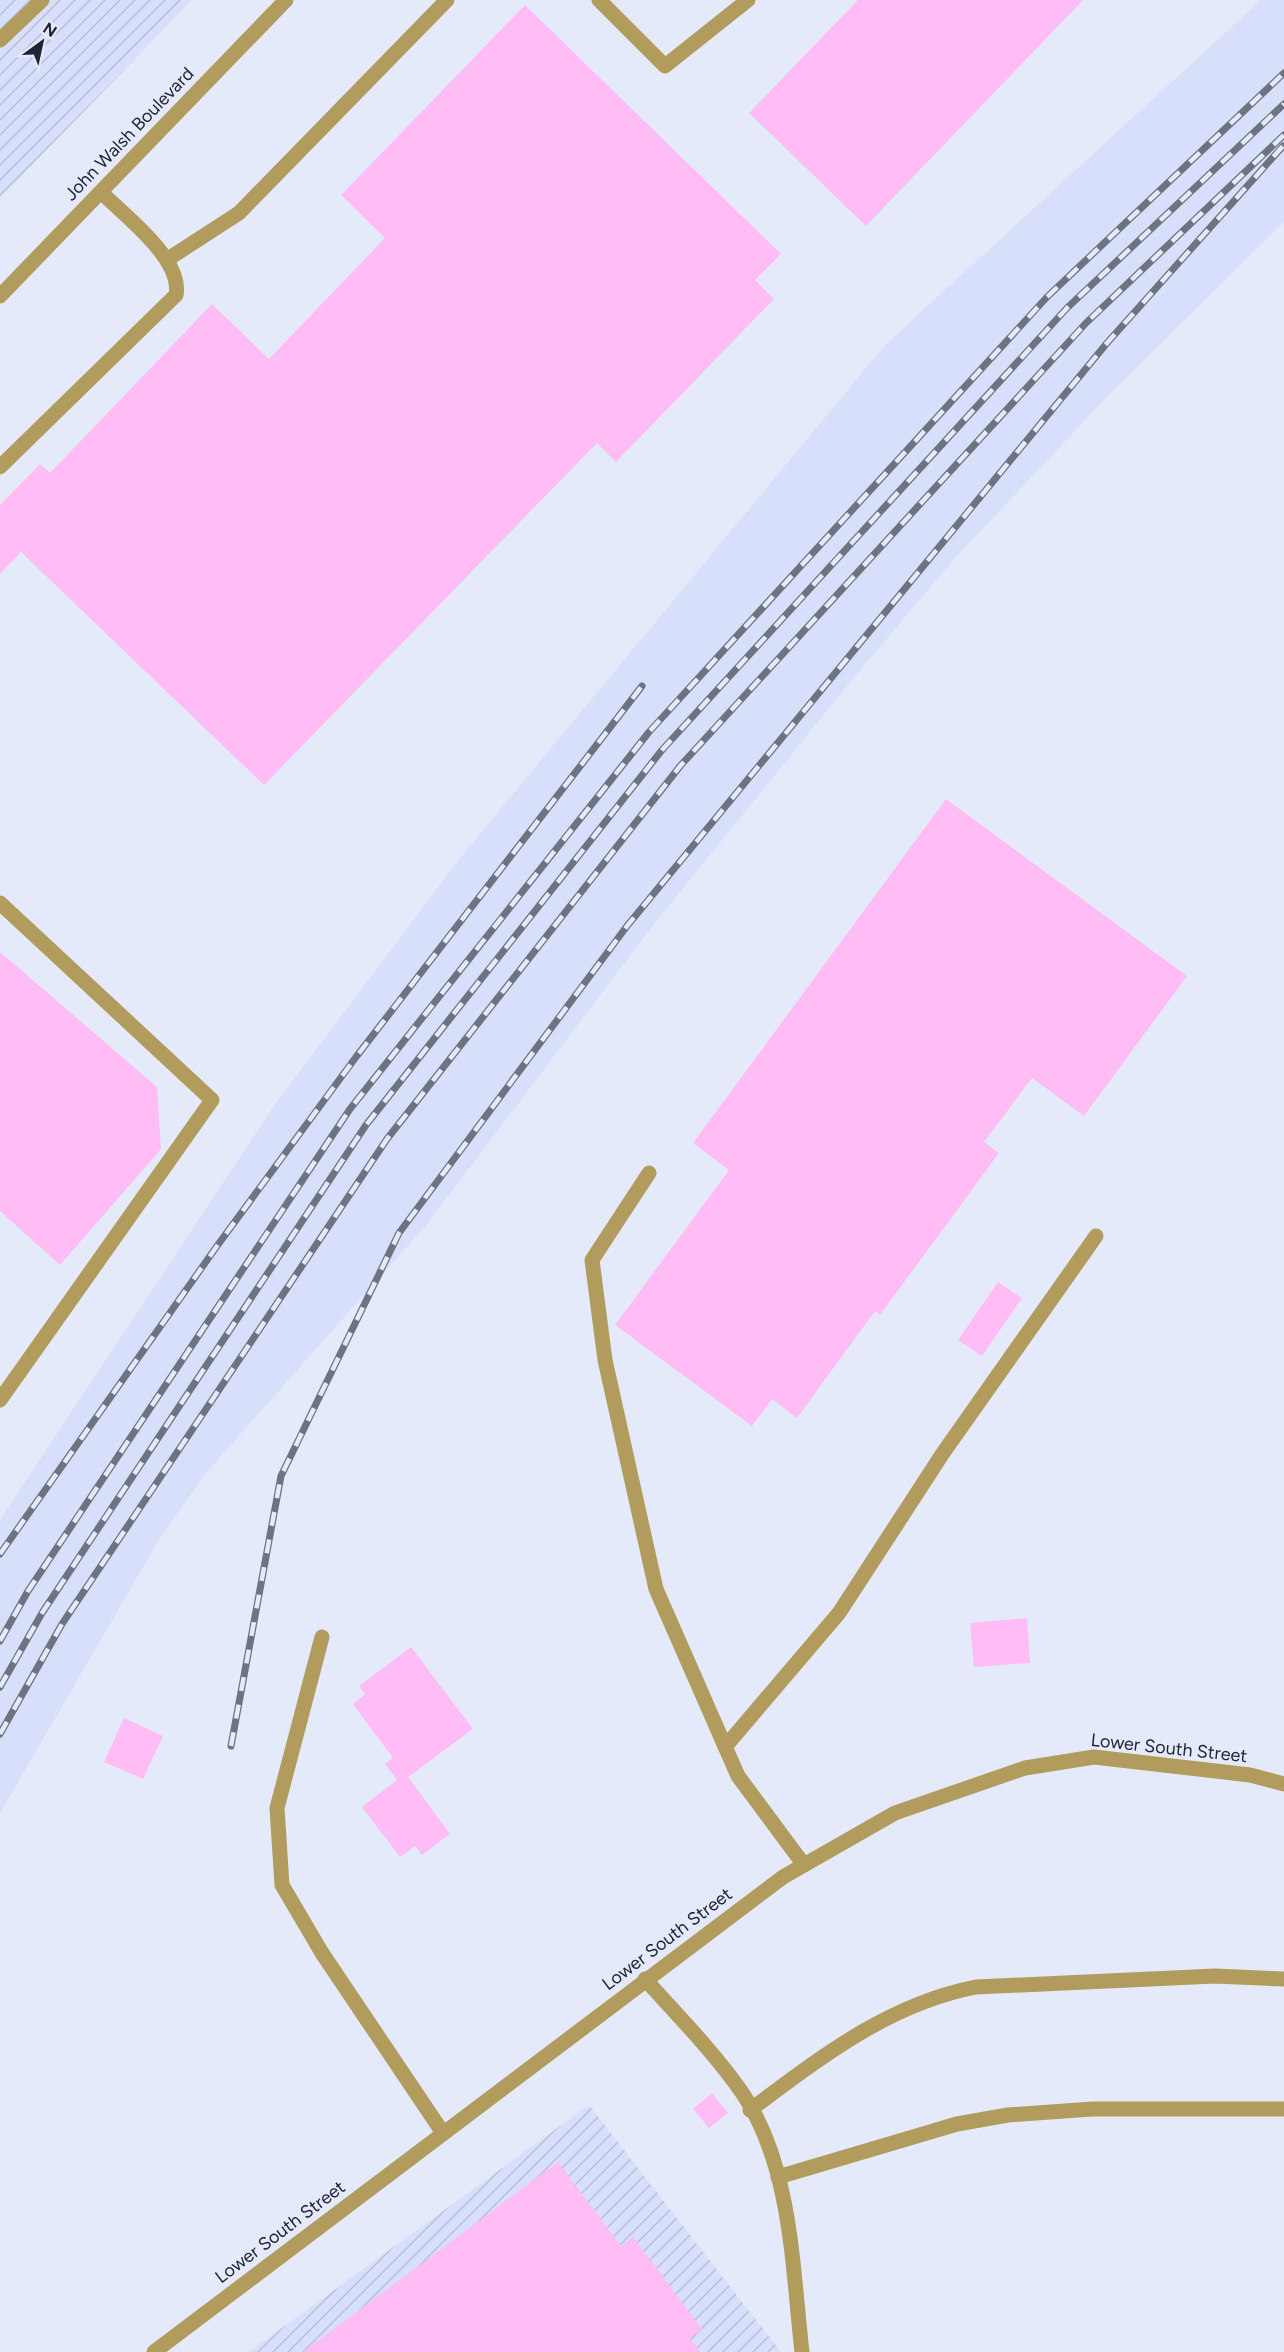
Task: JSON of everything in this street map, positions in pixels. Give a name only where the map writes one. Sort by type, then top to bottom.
[{"type":"street","points":[[0,40],[42,0]]},
{"type":"street","name":"John Walsh Boulevard","points":[[0,296],[286,0]]},
{"type":"street","points":[[168,259],[239,213],[447,0]]},
{"type":"street","points":[[598,0],[665,66],[748,0]]},
{"type":"street","points":[[0,467],[176,295],[178,283],[168,259],[101,192]]},
{"type":"street","points":[[0,903],[212,1100],[0,1400]]},
{"type":"street","points":[[649,1173],[592,1260],[605,1360],[656,1589],[738,1776],[804,1865]]},
{"type":"street","points":[[725,1747],[839,1612],[943,1452],[1096,1236]]},
{"type":"street","points":[[322,1637],[277,1808],[282,1885],[322,1953],[443,2133]]},
{"type":"street","name":"Lower South Street","points":[[154,2352],[783,1877],[895,1813],[1025,1768],[1094,1757],[1250,1775],[1284,1784]]},
{"type":"street","points":[[750,2110],[838,2044],[923,2001],[953,1991],[976,1987],[1215,1976],[1284,1979]]},
{"type":"street","points":[[645,1979],[741,2092],[769,2148],[784,2195],[802,2352]]},
{"type":"street","points":[[778,2177],[976,2120],[1092,2109],[1284,2109]]},
{"type":"shaded area","points":[[0,0],[192,0],[0,198]]},
{"type":"shaded area","points":[[1261,0],[1284,0],[1284,222],[1105,399],[956,557],[856,675],[654,924],[427,1224],[205,1474],[160,1538],[0,1813],[0,1520],[273,1107],[460,858],[885,345]]},
{"type":"shaded area","points":[[589,2105],[781,2352],[249,2352]]},
{"type":"building","points":[[858,0],[1083,0],[866,226],[749,113]]},
{"type":"building","points":[[525,5],[781,254],[755,280],[774,299],[616,462],[597,443],[264,785],[21,552],[0,574],[0,505],[40,464],[50,473],[212,304],[269,359],[385,238],[341,195]]},
{"type":"building","points":[[946,799],[1187,976],[1084,1116],[1032,1078],[984,1142],[999,1153],[880,1315],[875,1311],[797,1418],[772,1399],[752,1426],[615,1325],[729,1170],[693,1143]]},
{"type":"building","points":[[0,952],[157,1087],[161,1149],[60,1265],[0,1211]]},
{"type":"building","points":[[998,1282],[1022,1298],[982,1356],[958,1340]]},
{"type":"building","points":[[1027,1618],[1030,1663],[974,1667],[970,1623]]},
{"type":"building","points":[[411,1647],[473,1729],[408,1777],[450,1834],[422,1855],[415,1846],[400,1857],[362,1807],[397,1780],[385,1764],[393,1758],[353,1704],[365,1694],[359,1686]]},
{"type":"building","points":[[124,1718],[163,1736],[143,1779],[104,1762]]},
{"type":"building","points":[[712,2093],[728,2113],[709,2128],[693,2109]]},
{"type":"building","points":[[558,2162],[621,2246],[633,2237],[702,2329],[690,2338],[700,2352],[303,2352]]},
{"type":"railway","points":[[0,1641],[28,1591],[350,1109],[649,732],[1047,297],[1284,73]]},
{"type":"railway","points":[[0,1687],[42,1613],[366,1125],[662,750],[1067,308],[1284,104]]},
{"type":"railway","points":[[0,1734],[62,1624],[387,1139],[681,765],[1086,323],[1284,135]]},
{"type":"railway","points":[[231,1746],[281,1476],[399,1233],[627,926],[1107,343],[1283,146]]},
{"type":"railway","points":[[0,1554],[217,1246],[356,1057],[642,686]]}]
